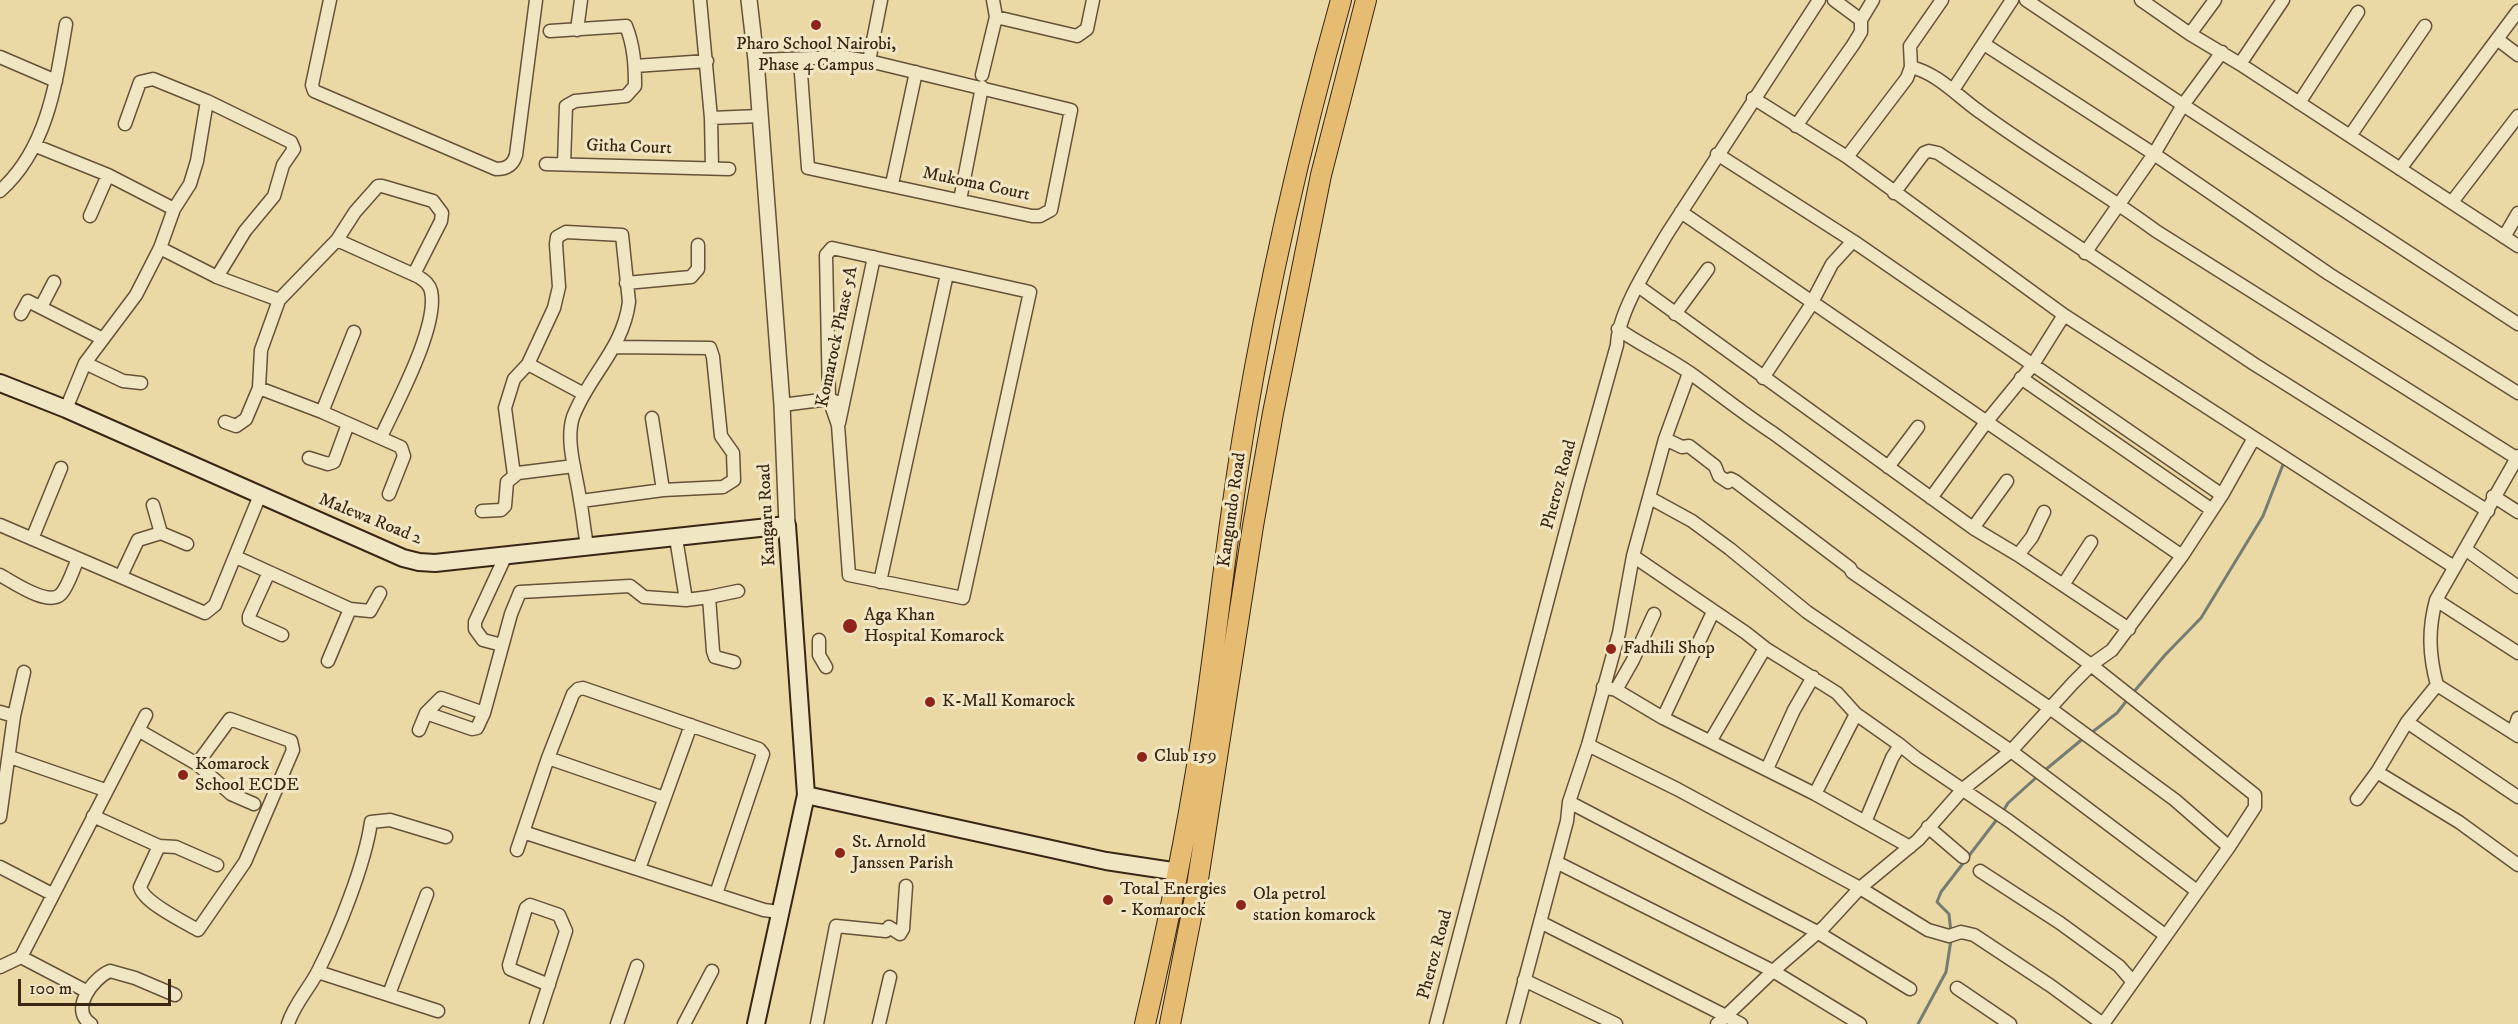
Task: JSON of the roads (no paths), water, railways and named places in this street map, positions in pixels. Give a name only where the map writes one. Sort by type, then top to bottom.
[{"type":"highway","name":"Kangundo Road","points":[[1145,1024],[1179,872],[1203,728],[1245,426],[1270,289],[1297,170],[1341,0]]},
{"type":"highway","name":"Kangundo Road","points":[[1170,1024],[1196,892],[1253,526],[1274,413],[1321,175],[1366,0]]},
{"type":"main road","name":"Malewa Road 2","points":[[0,383],[66,409],[403,558],[419,562],[676,538],[787,525]]},
{"type":"main road","name":"Kangaru Road","points":[[756,1024],[806,795],[787,525]]},
{"type":"main road","points":[[806,795],[1106,861],[1179,872]]},
{"type":"street","points":[[330,0],[312,85],[314,91],[496,169],[504,169],[514,162],[516,155],[536,0]]},
{"type":"street","points":[[577,30],[581,0]]},
{"type":"street","points":[[700,0],[707,61],[712,168]]},
{"type":"street","name":"Kangaru Road","points":[[749,0],[756,60],[782,405],[787,525]]},
{"type":"street","points":[[869,61],[881,0]]},
{"type":"street","points":[[960,200],[996,17],[993,0]]},
{"type":"street","points":[[996,17],[1077,36],[1087,29],[1093,0]]},
{"type":"street","name":"Pheroz Road","points":[[1436,1024],[1617,345],[1617,329],[1644,271],[1717,153],[1819,0]]},
{"type":"street","points":[[1834,0],[1862,20]]},
{"type":"street","points":[[1796,126],[1861,32],[1862,20],[1873,0]]},
{"type":"street","points":[[1847,157],[1907,78],[1911,68],[1910,46],[1942,0]]},
{"type":"street","points":[[1953,90],[2012,0]]},
{"type":"street","points":[[2026,0],[2518,324]]},
{"type":"street","points":[[2190,34],[2215,0]]},
{"type":"street","points":[[2240,64],[2283,0]]},
{"type":"street","points":[[2149,2],[2190,34],[2222,52],[2518,246]]},
{"type":"street","points":[[2400,169],[2518,11]]},
{"type":"street","points":[[2299,103],[2358,12]]},
{"type":"street","points":[[0,191],[16,176],[36,146],[56,81],[66,24]]},
{"type":"street","points":[[550,31],[626,26],[632,40],[635,66],[635,86],[626,96],[575,101],[566,106],[564,164]]},
{"type":"street","points":[[2350,136],[2425,26]]},
{"type":"street","points":[[2497,39],[2518,55]]},
{"type":"street","points":[[1984,44],[2154,154],[2329,274],[2518,393]]},
{"type":"street","points":[[2085,253],[2154,154],[2183,105],[2222,52]]},
{"type":"street","points":[[0,57],[56,81]]},
{"type":"street","points":[[756,60],[843,57],[916,72],[982,81]]},
{"type":"street","name":"Mukoma Court","points":[[800,60],[808,168],[892,184],[1032,216],[1046,214],[1051,210],[1054,199],[1072,113],[1068,109],[982,81]]},
{"type":"street","points":[[635,66],[707,61]]},
{"type":"street","points":[[1911,68],[1933,75],[1979,111],[2118,203],[2156,231],[2518,458],[2493,496],[2488,511],[2436,600],[2430,622],[2431,661],[2437,685],[2515,734],[2518,718]]},
{"type":"street","points":[[892,184],[916,72]]},
{"type":"street","points":[[125,124],[140,81],[145,79],[207,101],[289,139],[294,149],[283,165],[274,196],[245,231],[217,277]]},
{"type":"street","points":[[1753,98],[1847,157],[2064,315],[2454,567]]},
{"type":"street","points":[[66,409],[85,363],[136,295],[160,248],[174,209],[190,184],[195,169],[207,101]]},
{"type":"street","points":[[711,118],[760,116]]},
{"type":"street","points":[[2452,202],[2518,116]]},
{"type":"street","points":[[36,146],[108,175],[174,209]]},
{"type":"street","points":[[1894,193],[1924,153],[1933,151],[2254,364],[2488,511]]},
{"type":"street","points":[[1717,153],[1853,241],[2222,495]]},
{"type":"street","name":"Githa Court","points":[[546,164],[729,169]]},
{"type":"street","points":[[90,216],[108,175]]},
{"type":"street","points":[[225,423],[236,426],[246,419],[259,388],[261,350],[279,300],[337,240],[355,212],[372,190],[378,186],[433,201],[442,213],[441,221],[414,274]]},
{"type":"street","points":[[1681,212],[2182,556]]},
{"type":"street","points":[[2504,237],[2518,213]]},
{"type":"street","points":[[482,511],[501,510],[505,506],[507,482],[512,480],[514,475],[505,408],[514,379],[528,364],[554,308],[559,287],[556,244],[561,233],[622,235],[629,302],[628,313],[615,347],[584,394],[572,420],[574,466],[587,545]]},
{"type":"street","points":[[337,240],[414,274],[428,284],[431,292],[426,333],[416,363],[381,437]]},
{"type":"street","points":[[1763,378],[1811,303],[1832,264],[1853,241]]},
{"type":"street","points":[[626,284],[692,277],[698,269],[698,245]]},
{"type":"street","points":[[160,248],[217,277],[279,300]]},
{"type":"street","points":[[832,248],[947,274],[1030,292],[965,597],[961,599],[849,575],[826,253],[832,248]]},
{"type":"street","name":"Komarock Phase 5A","points":[[835,401],[874,257]]},
{"type":"street","points":[[1675,314],[1708,269]]},
{"type":"street","points":[[880,582],[947,274]]},
{"type":"street","points":[[41,307],[54,282]]},
{"type":"street","points":[[1638,286],[1973,528],[2129,629]]},
{"type":"street","points":[[21,314],[28,301],[103,339]]},
{"type":"street","points":[[1931,498],[1987,421],[2032,366],[2064,315]]},
{"type":"street","points":[[1588,745],[1677,789],[1860,888],[1928,930],[1952,935],[1961,932],[1974,935],[2103,1024],[2255,807],[2255,795],[2091,665],[1689,373],[1644,348],[1617,329]]},
{"type":"street","points":[[322,412],[354,332]]},
{"type":"street","points":[[581,501],[663,490],[723,487],[734,480],[733,453],[721,436],[710,348],[615,347]]},
{"type":"street","points":[[85,363],[123,381],[141,383]]},
{"type":"street","points":[[528,364],[584,394]]},
{"type":"street","points":[[1513,1024],[1568,821],[1569,802],[1588,745],[1602,687],[1619,633],[1633,556],[1665,439],[1689,373]]},
{"type":"street","points":[[2021,378],[2212,510]]},
{"type":"street","points":[[259,388],[322,412],[401,447],[404,452],[389,494]]},
{"type":"street","points":[[782,405],[835,401]]},
{"type":"street","points":[[652,418],[663,490]]},
{"type":"street","points":[[309,458],[328,464],[334,462],[348,424]]},
{"type":"street","points":[[1888,467],[1918,427]]},
{"type":"street","points":[[1722,1020],[1773,971],[1824,927],[1860,888],[1910,847],[1964,789],[2011,751],[2091,665],[2112,650],[2182,556],[2222,495],[2254,438]]},
{"type":"street","points":[[1665,439],[1682,447],[1689,446],[1715,466],[1719,476],[1728,482],[1731,479],[1736,481],[1852,572],[2051,709],[2175,800],[2229,847]]},
{"type":"street","points":[[514,475],[574,466]]},
{"type":"street","points":[[32,539],[61,468]]},
{"type":"street","points":[[1973,528],[2007,481]]},
{"type":"street","points":[[0,525],[205,613],[215,605],[260,495]]},
{"type":"street","points":[[2493,496],[2518,512]]},
{"type":"street","points":[[1650,498],[1692,521],[1807,612],[2011,751],[2197,891]]},
{"type":"street","points":[[153,505],[161,533]]},
{"type":"street","points":[[2018,555],[2032,537],[2044,512]]},
{"type":"street","points":[[121,576],[138,540],[161,533],[187,544]]},
{"type":"street","points":[[676,538],[686,600]]},
{"type":"street","points":[[2063,585],[2091,542]]},
{"type":"street","points":[[2465,549],[2518,587]]},
{"type":"street","points":[[502,645],[483,640],[475,628],[475,622],[506,555]]},
{"type":"street","points":[[1633,556],[1765,648],[1837,693],[1856,714],[2009,821],[2164,935]]},
{"type":"street","points":[[236,557],[350,609],[370,611],[380,593]]},
{"type":"street","points":[[0,575],[40,596],[48,599],[55,598],[64,589],[78,559]]},
{"type":"street","points":[[269,572],[249,620],[282,634]]},
{"type":"street","points":[[426,713],[472,729],[480,724],[502,645],[520,592],[630,586],[644,597],[686,600],[738,591]]},
{"type":"street","points":[[709,597],[715,657],[734,662]]},
{"type":"street","points":[[2436,600],[2518,653]]},
{"type":"street","points":[[328,661],[350,609]]},
{"type":"street","points":[[1663,718],[1713,612]]},
{"type":"street","points":[[1616,690],[1634,660],[1654,614]]},
{"type":"street","points":[[819,640],[819,655],[826,667]]},
{"type":"street","points":[[1711,740],[1765,648]]},
{"type":"street","points":[[0,817],[14,716],[24,672]]},
{"type":"street","points":[[1767,769],[1794,710],[1813,677]]},
{"type":"street","points":[[2357,799],[2377,772],[2407,722],[2437,685]]},
{"type":"street","points":[[1602,687],[1616,690],[1663,718],[1815,794],[1910,847]]},
{"type":"street","points":[[517,850],[573,693],[583,688],[759,749],[763,754],[716,894]]},
{"type":"street","points":[[419,730],[426,713],[437,699],[445,698],[484,713]]},
{"type":"street","points":[[0,712],[14,716]]},
{"type":"street","points":[[1815,794],[1856,714]]},
{"type":"street","points":[[0,967],[21,957],[105,790],[146,715]]},
{"type":"street","points":[[159,846],[140,887],[141,892],[149,900],[198,930],[245,862],[293,750],[291,741],[230,719],[197,765]]},
{"type":"street","points":[[2407,722],[2518,797]]},
{"type":"street","points":[[639,868],[691,725]]},
{"type":"street","points":[[138,730],[197,765],[231,794],[254,804]]},
{"type":"street","points":[[1865,822],[1900,744]]},
{"type":"street","points":[[10,756],[105,790]]},
{"type":"street","points":[[548,758],[664,798]]},
{"type":"street","points":[[2377,772],[2459,822],[2518,865]]},
{"type":"street","points":[[1569,802],[1817,932],[1910,989]]},
{"type":"street","points":[[93,816],[159,846],[176,848],[217,865]]},
{"type":"street","points":[[288,1024],[298,1002],[318,972],[354,882],[368,841],[371,822],[390,820],[446,837]]},
{"type":"street","points":[[1928,828],[1963,857]]},
{"type":"street","points":[[523,832],[764,910],[779,912]]},
{"type":"street","points":[[1556,862],[1773,971],[1860,1024]]},
{"type":"street","points":[[0,867],[52,894]]},
{"type":"street","points":[[1980,871],[2060,923],[2119,966],[2133,982]]},
{"type":"street","points":[[817,1024],[836,926],[886,931],[889,927],[900,934],[903,929],[906,886]]},
{"type":"street","points":[[389,994],[427,894]]},
{"type":"street","points":[[536,1024],[549,985],[566,931],[559,915],[530,905],[526,908],[509,965],[510,969],[549,985]]},
{"type":"street","points":[[1540,922],[1722,1020],[1741,1024]]},
{"type":"street","points":[[21,957],[86,991]]},
{"type":"street","points":[[617,1024],[637,966]]},
{"type":"street","points":[[91,1024],[84,1016],[83,1003],[86,991],[105,973],[115,971],[175,995]]},
{"type":"street","points":[[684,1024],[712,971]]},
{"type":"street","points":[[318,972],[438,1011]]},
{"type":"street","points":[[879,1024],[890,977]]},
{"type":"street","points":[[1524,980],[1616,1024]]},
{"type":"street","points":[[1957,988],[2010,1024]]},
{"type":"waterway","points":[[2132,694],[2201,618],[2263,516],[2284,462]]},
{"type":"waterway","points":[[2091,733],[2117,713],[2128,699]]},
{"type":"waterway","points":[[2044,771],[2085,737]]},
{"type":"waterway","points":[[2002,813],[2008,803],[2039,775]]},
{"type":"waterway","points":[[1951,933],[1949,914],[1937,902],[1941,892],[1998,818]]},
{"type":"waterway","points":[[1918,1024],[1946,972],[1951,940]]},
{"type":"place","name":"Pharo School Nairobi, Phase 4 Campus","points":[[816,25]]},
{"type":"place","name":"Aga Khan Hospital Komarock","points":[[850,626]]},
{"type":"place","name":"Fadhili Shop","points":[[1611,649]]},
{"type":"place","name":"K-Mall Komarock","points":[[930,702]]},
{"type":"place","name":"Club 159","points":[[1142,757]]},
{"type":"place","name":"Komarock School ECDE","points":[[183,775]]},
{"type":"place","name":"St. Arnold Janssen Parish","points":[[840,853]]},
{"type":"place","name":"Total Energies - Komarock","points":[[1108,900]]},
{"type":"place","name":"Ola petrol station komarock","points":[[1241,905]]}]
